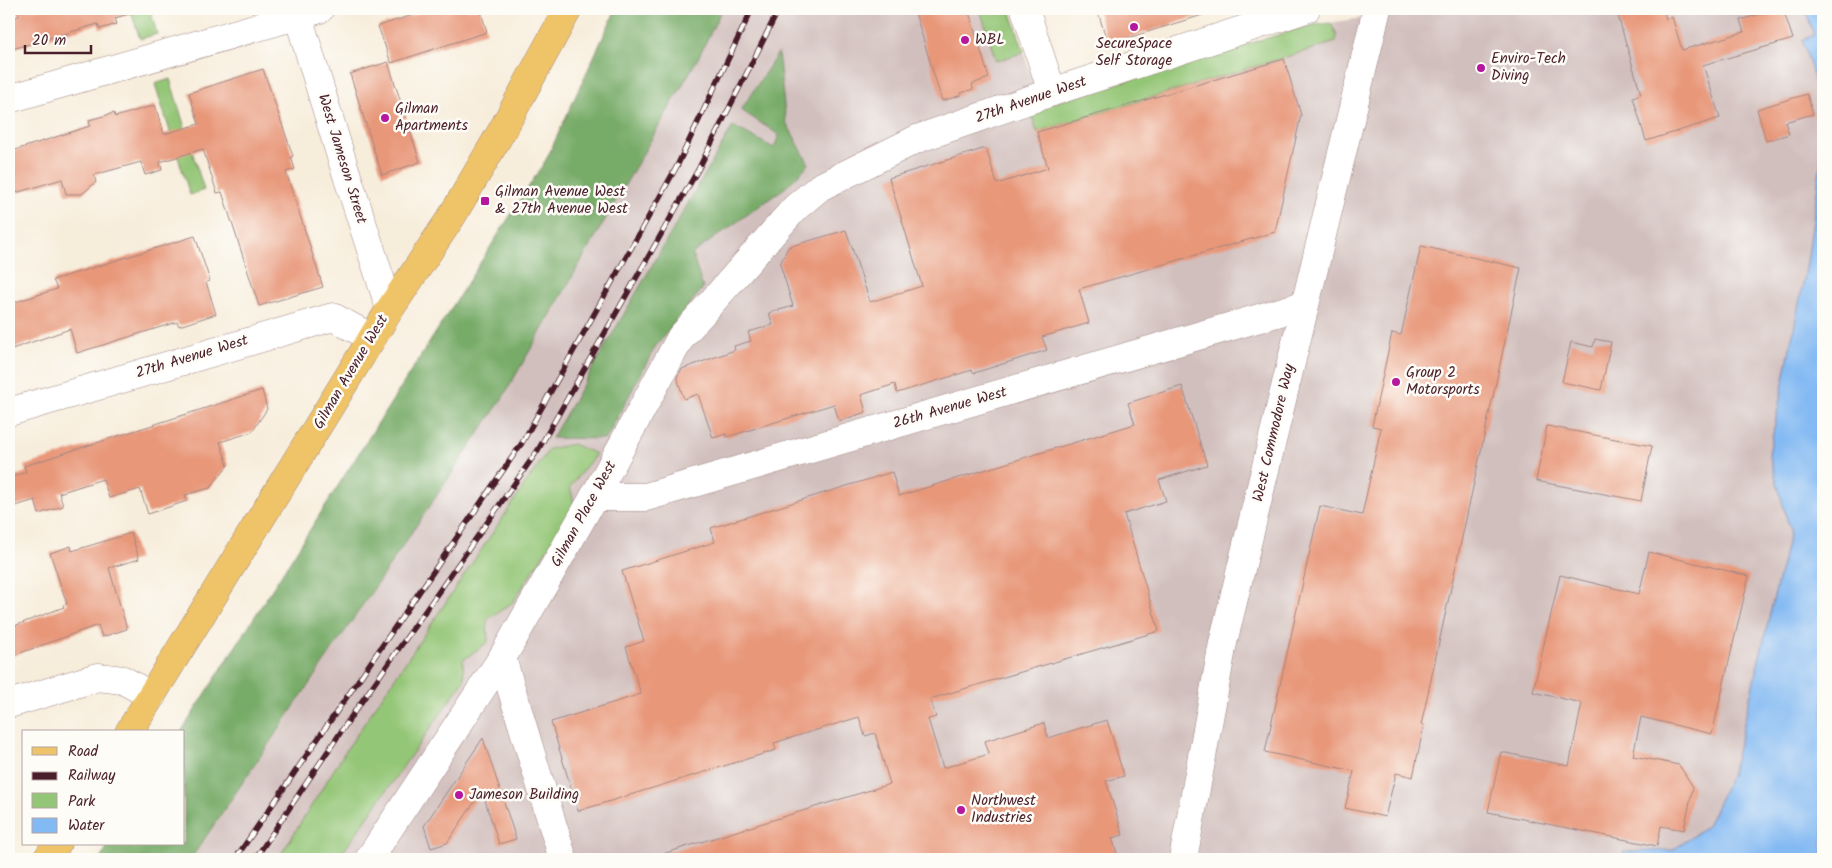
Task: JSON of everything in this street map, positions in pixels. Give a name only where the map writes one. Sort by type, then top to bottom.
[{"type":"main road","name":"Gilman Avenue West","points":[[130,730],[390,309],[452,216],[495,144],[568,9]]},
{"type":"main road","points":[[47,859],[56,846]]},
{"type":"street","points":[[1025,9],[1052,92]]},
{"type":"street","name":"27th Avenue West","points":[[820,187],[917,140],[1052,92],[1306,9]]},
{"type":"street","name":"West Commodore Way","points":[[1183,859],[1223,643],[1304,305],[1378,9]]},
{"type":"street","name":"West Jameson Street","points":[[305,11],[341,157],[390,309]]},
{"type":"street","points":[[9,99],[305,11]]},
{"type":"street","name":"Gilman Place West","points":[[369,859],[502,658],[594,497],[681,337],[795,208],[820,187]]},
{"type":"street","name":"26th Avenue West","points":[[594,497],[646,497],[1304,305]]},
{"type":"street","name":"27th Avenue West","points":[[9,412],[332,317],[372,338]]},
{"type":"street","points":[[502,658],[563,859]]},
{"type":"street","points":[[9,704],[98,677],[124,680],[152,696]]},
{"type":"shaded area","points":[[722,9],[1010,9],[1041,107],[1307,26],[1426,9],[1805,9],[1814,36],[1806,53],[1814,78],[1823,152],[1807,263],[1769,454],[1790,530],[1732,774],[1707,826],[1673,850],[1624,852],[1622,859],[192,859],[502,399],[698,58]]},
{"type":"green space","points":[[130,9],[150,9],[157,34],[140,39]]},
{"type":"green space","points":[[616,9],[722,9],[698,58],[502,399],[191,859],[100,859],[108,846],[185,846],[185,730],[182,730],[547,158]]},
{"type":"green space","points":[[980,9],[1010,9],[1024,52],[996,61]]},
{"type":"green space","points":[[1330,23],[1337,34],[1336,42],[1037,132],[1030,110],[1307,26]]},
{"type":"green space","points":[[778,53],[786,122],[809,164],[786,187],[692,254],[703,288],[655,347],[606,439],[552,438],[733,126],[774,148],[779,135],[741,110]]},
{"type":"green space","points":[[170,79],[204,190],[190,195],[155,84]]},
{"type":"green space","points":[[573,444],[596,454],[570,487],[575,506],[513,602],[487,620],[488,642],[463,660],[464,680],[338,859],[278,859],[345,752],[549,449]]},
{"type":"water","points":[[1805,9],[1823,9],[1823,859],[1622,859],[1624,852],[1673,850],[1707,826],[1732,773],[1790,530],[1769,454],[1807,263],[1822,154],[1814,78],[1802,40],[1814,35]]},
{"type":"building","points":[[17,9],[132,9],[132,13],[115,18],[117,24],[100,29],[98,24],[9,50],[9,19],[19,16]]},
{"type":"building","points":[[432,9],[480,9],[487,32],[391,63],[378,26]]},
{"type":"building","points":[[914,9],[968,9],[989,78],[972,84],[973,89],[961,93],[962,95],[942,101]]},
{"type":"building","name":"SecureSpace Self Storage","points":[[1097,9],[1208,9],[1209,13],[1108,44]]},
{"type":"building","points":[[1630,9],[1663,9],[1666,19],[1672,17],[1682,50],[1744,32],[1740,20],[1777,9],[1783,9],[1793,39],[1703,65],[1720,118],[1646,141],[1633,97],[1641,94],[1617,13]]},
{"type":"building","points":[[1284,59],[1301,115],[1275,232],[1079,289],[1089,323],[1042,337],[1047,350],[974,373],[972,370],[897,393],[895,384],[861,395],[866,412],[839,421],[834,404],[727,437],[726,434],[713,438],[698,394],[684,399],[677,377],[682,369],[735,350],[734,346],[751,341],[748,332],[773,325],[769,313],[793,306],[780,264],[788,247],[846,230],[870,302],[922,286],[889,178],[986,148],[997,184],[1048,168],[1037,132]]},
{"type":"building","name":"Gilman Apartments","points":[[388,62],[420,162],[382,175],[350,74]]},
{"type":"building","points":[[263,69],[293,156],[291,157],[295,169],[286,172],[323,287],[259,306],[222,192],[217,193],[203,149],[160,162],[162,170],[145,175],[141,162],[94,175],[96,182],[82,194],[66,194],[62,179],[9,195],[9,152],[90,126],[89,120],[114,113],[115,117],[155,105],[164,134],[199,124],[189,93]]},
{"type":"building","points":[[1807,94],[1813,114],[1785,122],[1789,134],[1766,141],[1757,109]]},
{"type":"building","points":[[195,236],[210,281],[206,282],[216,314],[179,326],[177,322],[77,353],[70,329],[9,350],[9,304],[57,289],[53,280]]},
{"type":"building","points":[[1421,246],[1521,268],[1421,725],[1424,725],[1413,777],[1396,773],[1385,817],[1345,808],[1354,771],[1265,752],[1320,506],[1362,515],[1381,428],[1372,426],[1392,333],[1401,335]]},
{"type":"building","points":[[1595,339],[1611,342],[1601,390],[1562,382],[1571,342],[1593,347]]},
{"type":"building","points":[[1182,386],[1207,465],[1159,480],[1166,501],[1124,514],[1159,631],[930,699],[936,717],[928,719],[943,768],[989,754],[985,741],[1044,723],[1048,738],[1107,720],[1124,776],[1106,781],[1123,835],[1112,838],[1119,859],[660,859],[659,855],[890,784],[875,733],[865,736],[859,717],[774,743],[776,750],[578,811],[551,722],[641,694],[626,647],[644,641],[622,571],[715,542],[711,528],[892,472],[899,496],[1135,424],[1128,403]]},
{"type":"building","points":[[262,390],[267,409],[252,432],[220,442],[228,465],[210,488],[185,495],[187,501],[148,514],[140,489],[109,498],[103,479],[59,493],[63,506],[39,514],[35,500],[9,508],[9,478],[26,472],[24,466]]},
{"type":"building","points":[[1547,426],[1652,446],[1641,501],[1536,481]]},
{"type":"building","points":[[131,533],[139,559],[109,568],[127,629],[102,637],[98,625],[9,657],[9,628],[64,607],[63,605],[67,604],[50,553],[71,546],[72,551]]},
{"type":"building","points":[[1649,552],[1749,576],[1712,734],[1641,717],[1633,756],[1679,765],[1693,787],[1684,830],[1661,826],[1657,846],[1488,812],[1501,752],[1569,766],[1582,703],[1533,692],[1560,575],[1639,594]]},
{"type":"building","name":"Jameson Building","points":[[483,738],[516,839],[499,844],[482,791],[447,843],[431,848],[424,826]]},
{"type":"railway","points":[[235,859],[522,443],[677,166],[752,9]]},
{"type":"railway","points":[[255,859],[355,711],[538,450],[699,168],[779,9]]},
{"type":"place","name":"SecureSpace Self Storage","points":[[1134,27]]},
{"type":"place","name":"WBL","points":[[965,40]]},
{"type":"place","name":"Enviro-Tech Diving","points":[[1481,68]]},
{"type":"place","name":"Gilman Apartments","points":[[385,118]]},
{"type":"place","name":"Gilman Avenue West & 27th Avenue West","points":[[485,201]]},
{"type":"place","name":"Group 2 Motorsports","points":[[1396,382]]},
{"type":"place","name":"Jameson Building","points":[[459,795]]},
{"type":"place","name":"Northwest Industries","points":[[961,810]]}]
